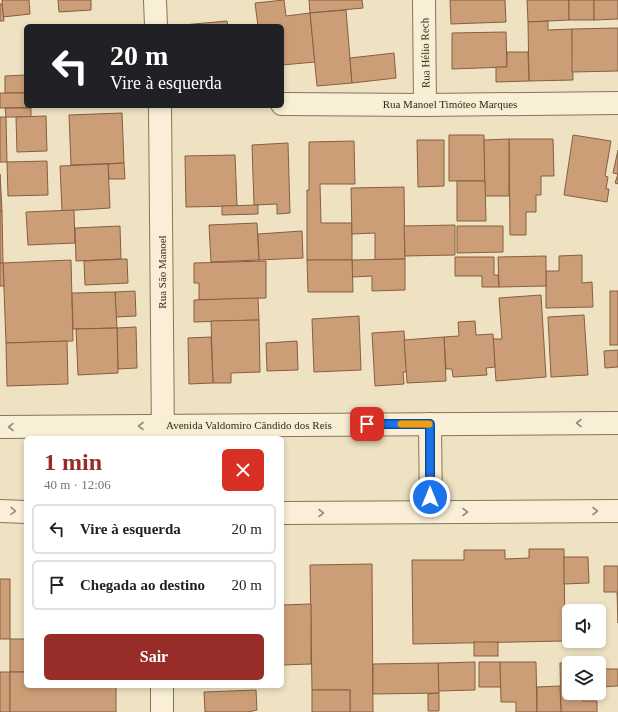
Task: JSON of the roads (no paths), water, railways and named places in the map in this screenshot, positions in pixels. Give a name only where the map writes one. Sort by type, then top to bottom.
[{"type":"street","points":[[155,0],[156,24]]},
{"type":"street","name":"Rua Hélio Rech","points":[[424,0],[425,105]]},
{"type":"street","name":"Rua Manoel Timóteo Marques","points":[[284,104],[425,105],[618,102]]},
{"type":"street","name":"Rua São Manoel","points":[[160,108],[163,432]]},
{"type":"street","name":"Avenida Valdomiro Cândido dos Reis","points":[[0,427],[163,432],[430,424],[618,423]]},
{"type":"street","points":[[430,424],[430,512]]},
{"type":"street","points":[[0,511],[24,512]]},
{"type":"street","points":[[284,513],[618,511]]},
{"type":"street","points":[[162,688],[162,712]]}]
